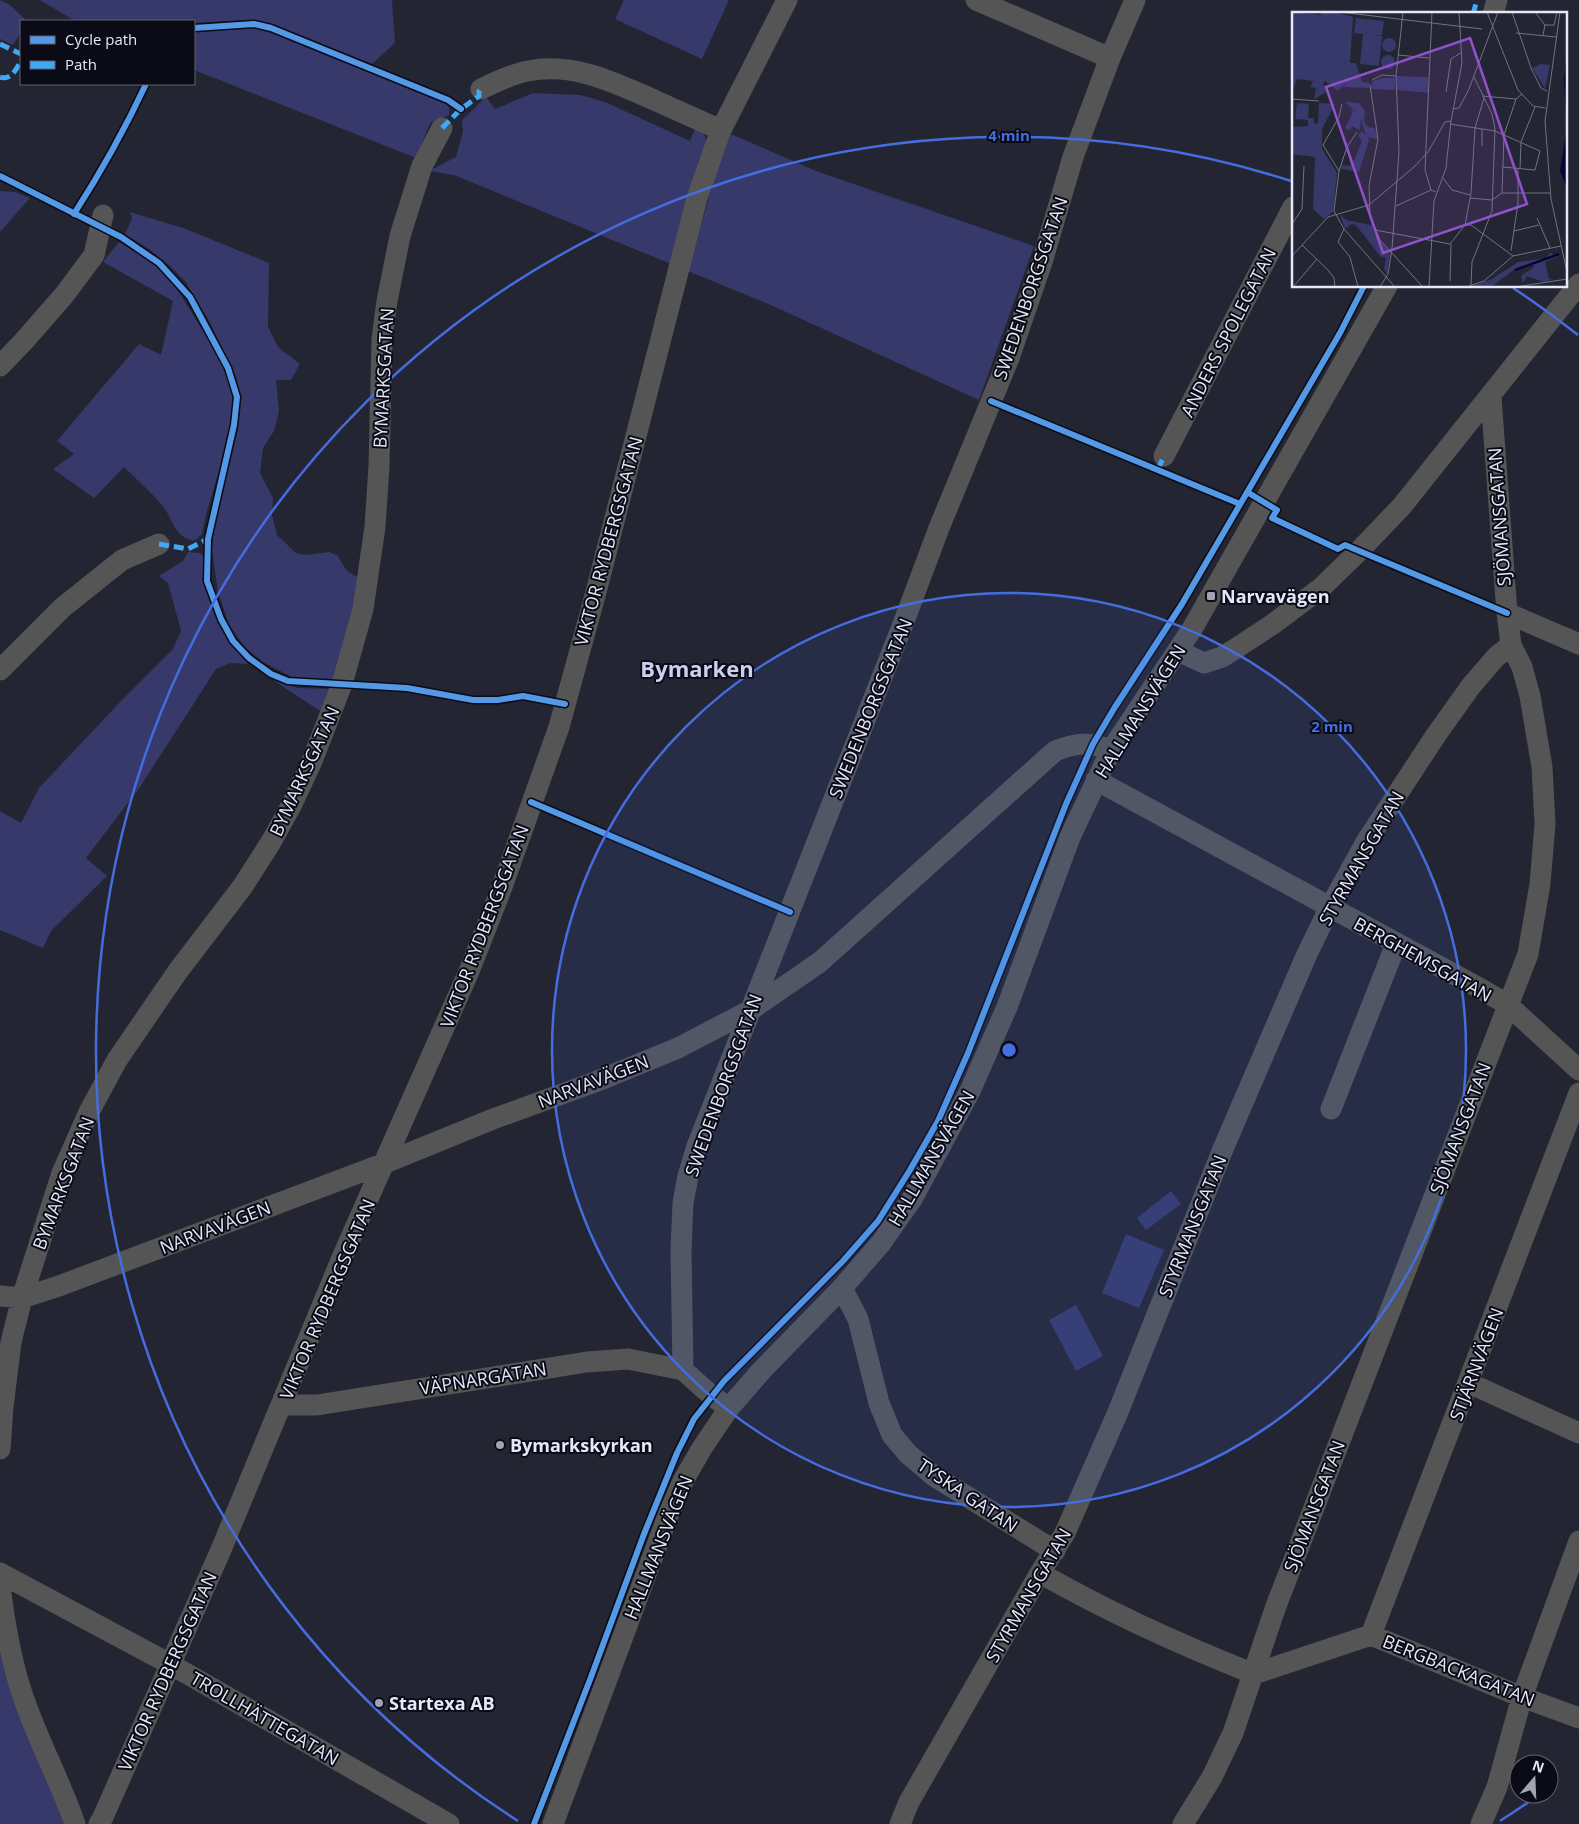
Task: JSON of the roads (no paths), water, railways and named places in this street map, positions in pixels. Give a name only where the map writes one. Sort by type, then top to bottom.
[{"type":"street","name":"VIKTOR RYDBERGSGATAN","points":[[99,1824],[104,1817],[282,1405],[344,1253],[470,969],[502,887],[559,727],[697,198],[721,130],[787,0]]},
{"type":"street","points":[[976,0],[1110,58]]},
{"type":"street","name":"SWEDENBORGSGATAN","points":[[683,1370],[681,1250],[683,1203],[696,1146],[779,941],[939,528],[1008,358],[1042,262],[1073,157],[1110,58],[1135,0]]},
{"type":"street","points":[[481,89],[504,78],[529,71],[559,69],[586,73],[613,82],[721,130]]},
{"type":"street","name":"BYMARKSGATAN","points":[[0,1449],[11,1342],[22,1298],[62,1172],[117,1060],[178,971],[243,886],[271,842],[291,806],[312,761],[336,701],[363,609],[374,536],[379,466],[382,339],[387,301],[400,236],[422,166],[442,128]]},
{"type":"street","name":"ANDERS SPOLEGATAN","points":[[1164,456],[1292,209]]},
{"type":"street","points":[[0,366],[65,294],[94,254],[103,215]]},
{"type":"street","points":[[1178,651],[1204,663],[1222,657],[1273,624],[1321,588],[1402,506],[1579,284]]},
{"type":"street","name":"HALLMANSVÄGEN","points":[[553,1824],[672,1505],[683,1481],[702,1448],[729,1408],[762,1370],[842,1288],[881,1244],[912,1200],[970,1091],[1007,1006],[1070,837],[1111,750],[1178,651],[1211,596],[1385,288]]},
{"type":"street","name":"SJÖMANSGATAN","points":[[1183,1824],[1212,1778],[1233,1733],[1280,1596],[1528,954],[1540,884],[1545,824],[1542,767],[1530,696],[1522,667],[1511,645],[1490,397]]},
{"type":"street","points":[[0,670],[62,608],[122,560],[159,544]]},
{"type":"street","points":[[1507,613],[1579,644]]},
{"type":"street","name":"STYRMANSGATAN","points":[[900,1824],[914,1794],[1040,1573],[1066,1533],[1118,1412],[1223,1149],[1307,954],[1330,907],[1366,842],[1436,735],[1496,656],[1511,645]]},
{"type":"street","name":"NARVAVÄGEN","points":[[0,1296],[22,1298],[59,1286],[385,1163],[493,1119],[595,1082],[668,1052],[749,1012],[820,962],[1055,751],[1074,744],[1093,744],[1111,750]]},
{"type":"street","name":"BERGHEMSGATAN","points":[[1096,780],[1483,990],[1508,1006],[1579,1070]]},
{"type":"street","points":[[1330,1109],[1396,944]]},
{"type":"street","name":"STJÄRNVÄGEN","points":[[1371,1634],[1579,1093]]},
{"type":"street","name":"TYSKA GATAN","points":[[842,1288],[858,1319],[879,1403],[892,1435],[908,1454],[934,1476],[1055,1551]]},
{"type":"street","name":"VÄPNARGATAN","points":[[282,1405],[317,1405],[588,1362],[628,1359],[683,1370]]},
{"type":"street","points":[[683,1370],[712,1396],[729,1408]]},
{"type":"street","points":[[1469,1383],[1579,1433]]},
{"type":"street","points":[[1481,1824],[1497,1787],[1522,1696],[1579,1541]]},
{"type":"street","name":"TROLLHÄTTEGATAN","points":[[0,1573],[170,1664],[449,1824]]},
{"type":"street","points":[[1040,1573],[1086,1599],[1254,1674]]},
{"type":"street","points":[[0,1586],[3,1612],[19,1685],[75,1824]]},
{"type":"street","name":"BERGBACKAGATAN","points":[[1254,1674],[1371,1634],[1579,1718]]},
{"type":"place","name":"Narvavägen","points":[[1211,596]]},
{"type":"place","name":"Bymarkskyrkan","points":[[500,1445]]},
{"type":"place","name":"Startexa AB","points":[[379,1703]]},
{"type":"district","name":"Bymarken","points":[[697,668]]}]
